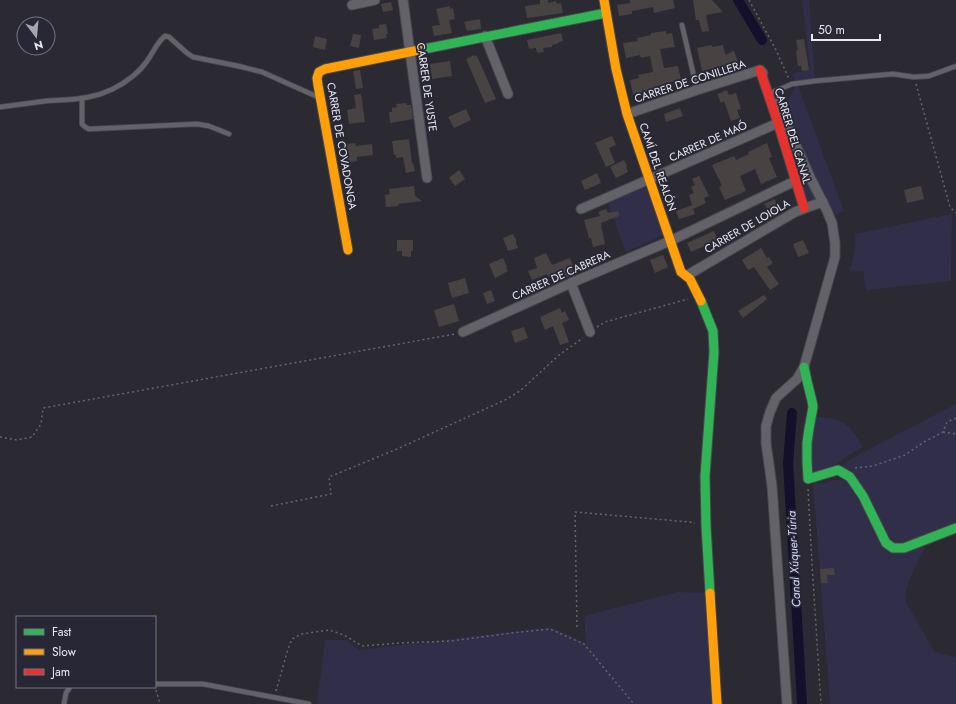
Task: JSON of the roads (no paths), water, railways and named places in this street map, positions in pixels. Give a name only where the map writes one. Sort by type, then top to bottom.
[{"type":"street","points":[[352,5],[374,0]]},
{"type":"street","name":"CARRER DE YUSTE","points":[[403,0],[427,178]]},
{"type":"street","name":"CAMÍ DEL REALÓN","points":[[604,0],[616,69],[627,114],[681,272],[690,279],[699,295],[713,332],[714,352],[705,476],[706,526],[717,704]]},
{"type":"street","name":"CARRER DE COVADONGA","points":[[348,250],[320,98],[317,78],[319,72],[325,69],[410,51],[606,13]]},
{"type":"street","points":[[485,36],[508,94]]},
{"type":"street","points":[[760,70],[766,75],[778,105],[823,202],[832,223],[835,243],[835,257],[804,367],[797,379],[776,398],[766,426],[766,443],[772,486],[787,704]]},
{"type":"street","name":"CARRER DE CONILLERA","points":[[627,114],[760,70]]},
{"type":"street","name":"CARRER DEL CANAL","points":[[760,70],[804,208]]},
{"type":"street","name":"CARRER DE MAÓ","points":[[581,209],[778,123]]},
{"type":"street","name":"CARRER DE CABRERA","points":[[463,332],[571,283],[670,241],[795,181]]},
{"type":"street","name":"CARRER DE LOIOLA","points":[[686,276],[795,212],[823,202]]},
{"type":"street","points":[[571,283],[590,332]]},
{"type":"street","points":[[804,367],[812,396],[813,406],[807,441],[808,479],[838,470],[850,477],[863,496],[886,543],[893,548],[904,548],[956,528]]},
{"type":"lane","points":[[682,25],[697,90]]},
{"type":"lane","points":[[0,107],[90,97],[116,87],[128,80],[138,71],[148,60],[161,39],[165,36],[169,37],[193,57],[262,72],[320,98]]},
{"type":"lane","points":[[773,92],[792,84],[815,81],[893,74],[914,77],[929,76],[956,66]]},
{"type":"lane","points":[[82,98],[82,124],[89,129],[196,124],[209,126],[229,134]]},
{"type":"lane","points":[[156,685],[203,684],[309,704]]},
{"type":"lane","points":[[64,704],[66,692],[69,688]]},
{"type":"waterway","name":"Canal Xúquer-Túria","points":[[738,0],[762,40]]},
{"type":"waterway","name":"Canal Xúquer-Túria","points":[[792,413],[788,463],[802,704]]}]
